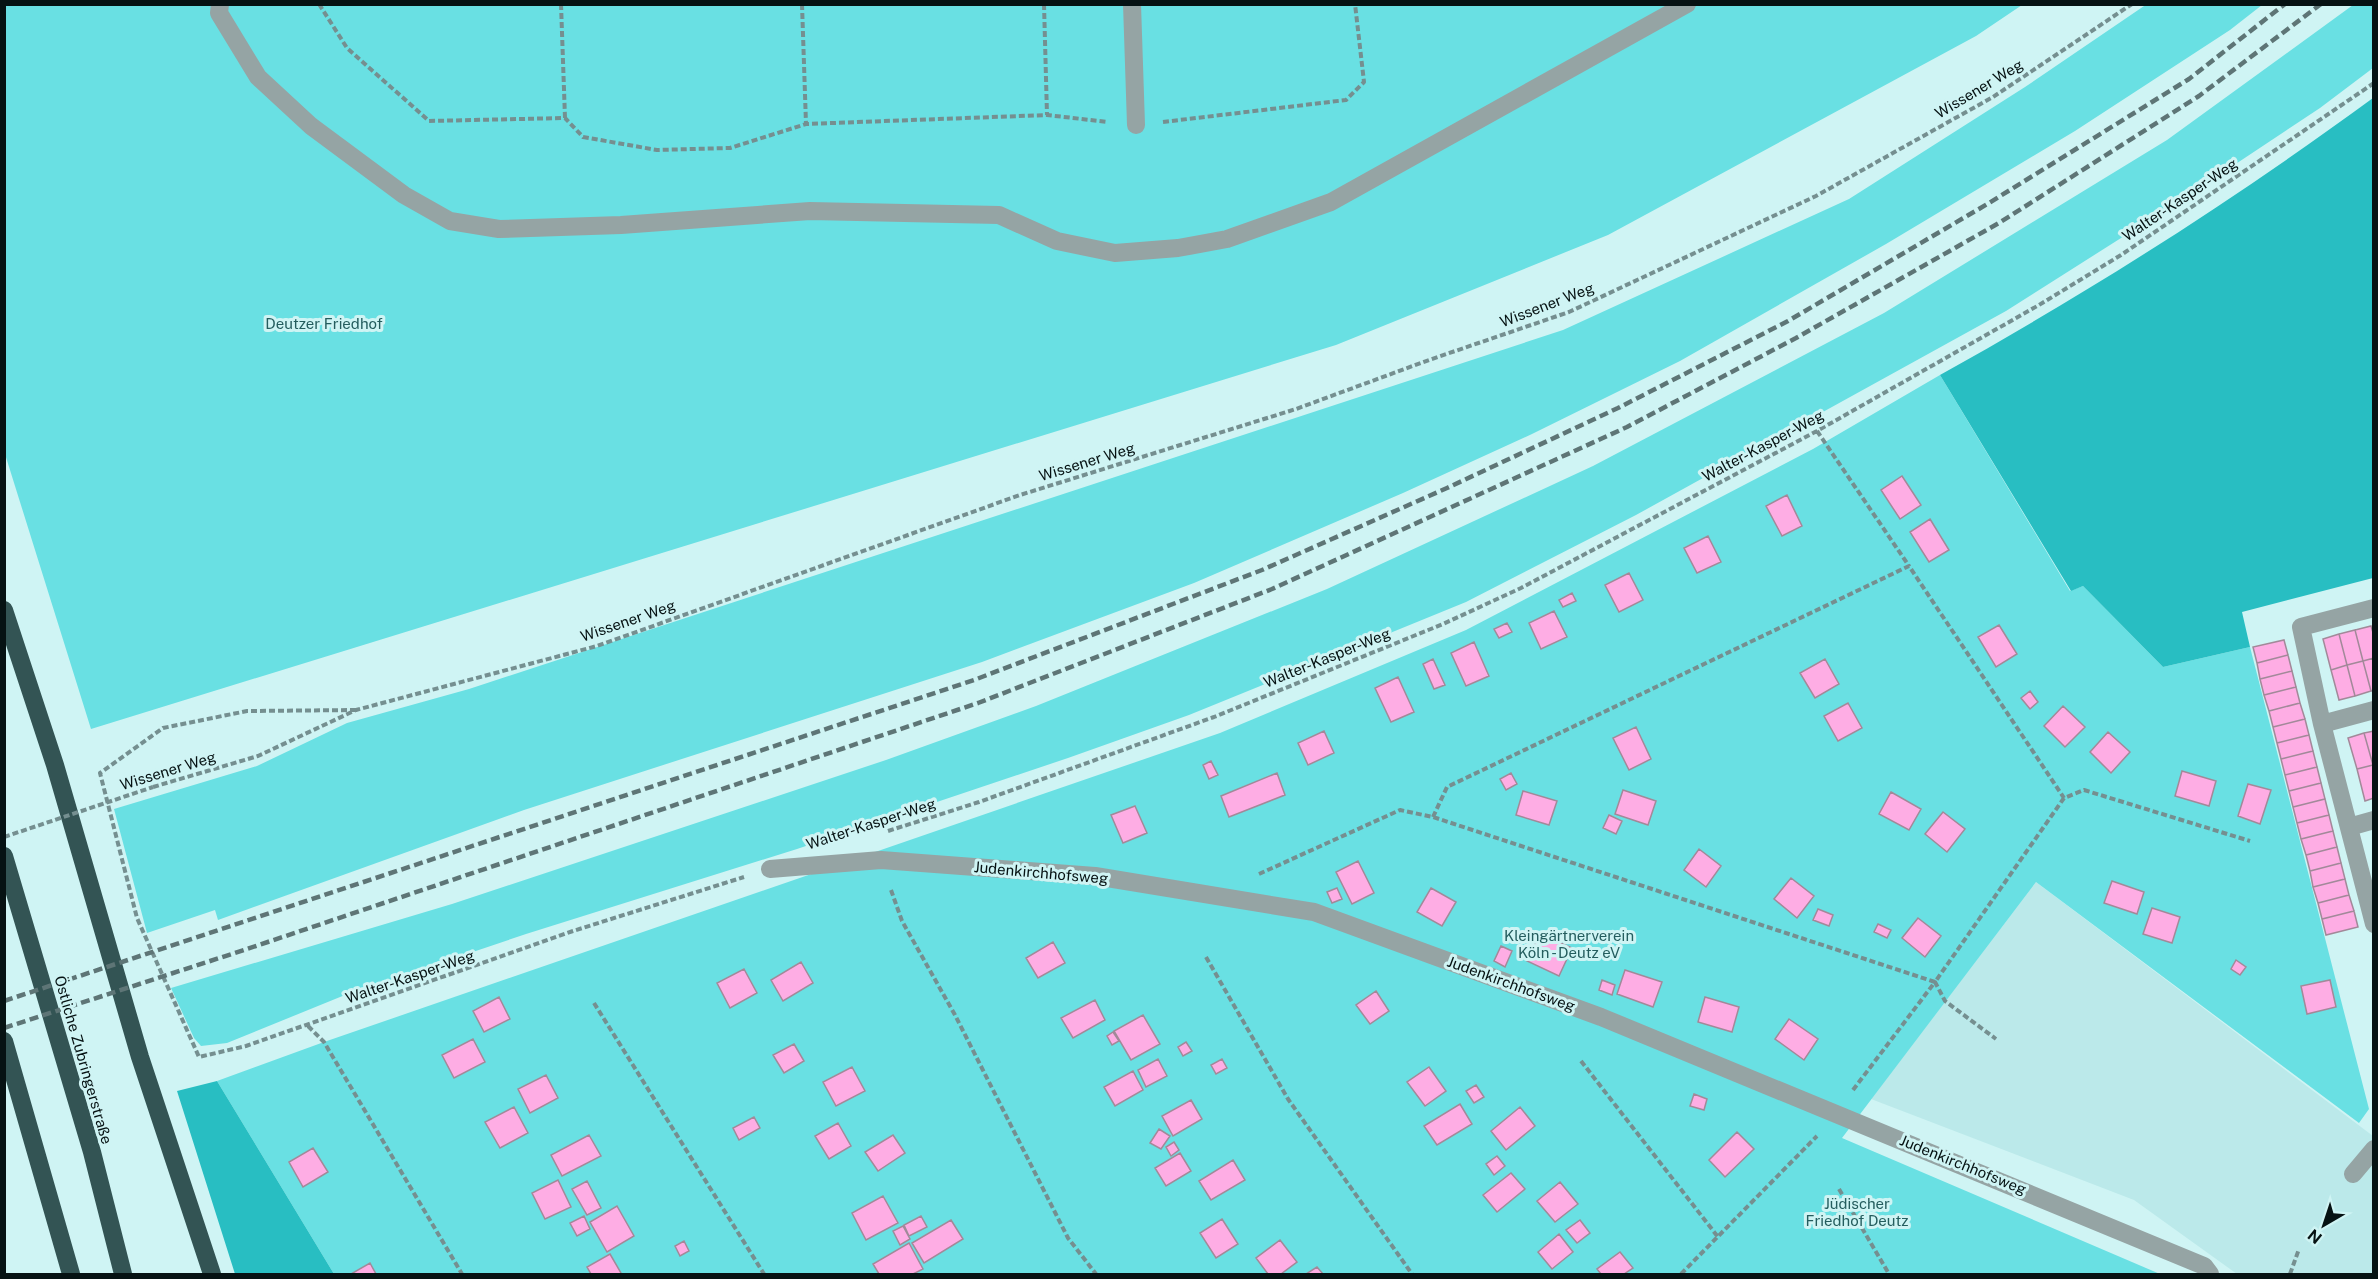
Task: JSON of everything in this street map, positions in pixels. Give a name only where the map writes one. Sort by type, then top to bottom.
[{"type":"highway","points":[[4,610],[56,765],[140,1057],[212,1275]]},
{"type":"highway","name":"Östliche Zubringerstraße","points":[[4,856],[92,1152],[123,1275]]},
{"type":"highway","points":[[4,1041],[71,1275]]},
{"type":"lane","points":[[220,4],[219,13],[258,77],[311,126],[404,195],[450,221],[499,229],[621,225],[810,211],[999,215],[1057,241],[1115,253],[1178,248],[1227,239],[1331,202],[1687,4]]},
{"type":"lane","points":[[1132,4],[1136,125]]},
{"type":"lane","points":[[2373,608],[2301,627],[2322,724],[2373,924]]},
{"type":"lane","points":[[2322,724],[2373,710]]},
{"type":"lane","points":[[2349,826],[2373,820]]},
{"type":"lane","name":"Judenkirchhofsweg","points":[[770,869],[881,860],[1095,876],[1314,912],[1601,1017],[1836,1112],[2204,1266],[2210,1275]]},
{"type":"lane","points":[[2353,1174],[2373,1149]]},
{"type":"path","points":[[319,4],[347,48],[429,121],[565,118]]},
{"type":"path","points":[[561,4],[565,118],[583,137],[657,150],[730,148],[806,124],[1047,115],[1136,125],[1346,99],[1364,82],[1355,4]]},
{"type":"path","points":[[802,4],[806,124]]},
{"type":"path","points":[[1044,4],[1047,115]]},
{"type":"path","name":"Wissener Weg","points":[[4,837],[258,756],[356,710],[597,646],[1020,495],[1296,409],[1569,312],[1816,196],[1993,98],[2132,4]]},
{"type":"path","name":"Walter-Kasper-Weg","points":[[877,834],[979,802],[1214,717],[1443,624],[1521,588],[1817,431],[2121,255],[2373,83]]},
{"type":"path","points":[[1817,431],[2064,798]]},
{"type":"path","points":[[1433,817],[1447,787],[1909,566]]},
{"type":"path","name":"Walter-Kasper-Weg","points":[[356,710],[247,711],[163,728],[100,773],[137,918],[199,1057],[246,1046],[573,931],[770,869]]},
{"type":"path","points":[[1681,1275],[1811,1142],[1836,1112],[1935,982],[2064,798],[2084,790],[2250,841]]},
{"type":"path","points":[[1255,876],[1400,810],[1433,817],[1935,982],[1945,1001],[1996,1039]]},
{"type":"path","points":[[881,860],[902,921],[955,1015],[1068,1238],[1096,1275]]},
{"type":"path","points":[[1206,957],[1288,1099],[1412,1275]]},
{"type":"path","points":[[594,1003],[764,1275]]},
{"type":"path","points":[[308,1025],[324,1042],[462,1275]]},
{"type":"path","points":[[1581,1061],[1718,1237]]},
{"type":"path","points":[[1839,1189],[1889,1275]]},
{"type":"path","points":[[2290,1275],[2299,1249]]},
{"type":"shaded area","points":[[2373,98],[2373,578],[2242,612],[2250,647],[2163,667],[2083,586],[2071,591],[1940,375],[2052,311],[2161,243],[2321,136]]},
{"type":"shaded area","points":[[2036,882],[2373,1136],[2373,1274],[2237,1274],[2134,1200],[1871,1099]]},
{"type":"shaded area","points":[[217,1081],[334,1274],[235,1274],[177,1091]]},
{"type":"green space","points":[[2147,4],[2262,5],[2230,30],[2075,131],[1886,244],[1680,361],[1532,434],[1403,493],[1194,583],[982,662],[524,810],[218,920],[215,910],[147,933],[114,809],[257,766],[347,723],[469,689],[1563,330],[1849,199],[2025,87]]},
{"type":"green space","name":"Deutzer Friedhof","points":[[4,5],[2022,5],[1976,36],[1608,235],[1336,345],[91,729],[5,454]]},
{"type":"green space","points":[[2353,5],[2373,5],[2373,68],[2320,108],[2192,193],[2006,311],[1636,515],[1466,602],[1189,715],[1068,758],[797,849],[526,934],[345,995],[227,1043],[201,1046],[194,1038],[171,988],[452,904],[886,760],[1036,706],[1327,589],[1593,466],[1884,313],[2167,140]]},
{"type":"green space","name":"Kleingärtnerverein Köln - Deutz eV","points":[[1940,375],[2070,591],[2083,586],[2163,667],[2250,647],[2369,1109],[2359,1123],[2036,882],[1842,1138],[2160,1274],[334,1274],[217,1081],[1220,733],[1466,630],[1813,449]]},
{"type":"building","points":[[1902,476],[1921,505],[1900,519],[1881,490]]},
{"type":"building","points":[[1787,495],[1802,526],[1782,536],[1766,506]]},
{"type":"building","points":[[1930,519],[1949,550],[1929,562],[1910,532]]},
{"type":"building","points":[[1708,536],[1721,562],[1697,573],[1684,548]]},
{"type":"building","points":[[1629,573],[1643,600],[1619,612],[1605,585]]},
{"type":"building","points":[[1572,593],[1576,601],[1563,607],[1559,600]]},
{"type":"building","points":[[1554,611],[1567,637],[1541,649],[1529,623]]},
{"type":"building","points":[[1507,623],[1512,632],[1499,638],[1494,629]]},
{"type":"building","points":[[1999,625],[2017,654],[1996,667],[1978,637]]},
{"type":"building","points":[[2371,626],[2374,636],[2374,658],[2363,661],[2355,630]]},
{"type":"building","points":[[2355,630],[2363,661],[2347,665],[2339,634]]},
{"type":"building","points":[[2339,634],[2347,665],[2331,670],[2323,639]]},
{"type":"building","points":[[2284,640],[2288,655],[2257,663],[2253,647]]},
{"type":"building","points":[[1474,642],[1489,676],[1466,686],[1451,653]]},
{"type":"building","points":[[2288,655],[2292,671],[2260,679],[2257,663]]},
{"type":"building","points":[[2374,658],[2374,691],[2371,691],[2363,661]]},
{"type":"building","points":[[1433,659],[1445,685],[1434,689],[1423,664]]},
{"type":"building","points":[[1825,659],[1839,684],[1815,698],[1800,673]]},
{"type":"building","points":[[2363,661],[2371,691],[2355,696],[2347,665]]},
{"type":"building","points":[[2347,665],[2355,696],[2339,700],[2331,670]]},
{"type":"building","points":[[2292,671],[2296,687],[2264,695],[2260,679]]},
{"type":"building","points":[[1398,677],[1414,712],[1391,722],[1375,688]]},
{"type":"building","points":[[2296,687],[2300,703],[2269,711],[2264,695]]},
{"type":"building","points":[[2030,691],[2038,702],[2030,709],[2021,698]]},
{"type":"building","points":[[1848,703],[1862,728],[1838,741],[1824,716]]},
{"type":"building","points":[[2300,703],[2305,719],[2273,727],[2269,711]]},
{"type":"building","points":[[2063,706],[2085,727],[2065,747],[2044,726]]},
{"type":"building","points":[[2305,719],[2309,735],[2277,743],[2273,727]]},
{"type":"building","points":[[1636,727],[1651,759],[1629,770],[1613,738]]},
{"type":"building","points":[[1324,731],[1334,753],[1308,765],[1298,743]]},
{"type":"building","points":[[2374,731],[2374,765],[2373,765],[2364,733]]},
{"type":"building","points":[[2108,732],[2130,752],[2111,773],[2090,752]]},
{"type":"building","points":[[2364,733],[2373,765],[2357,769],[2348,738]]},
{"type":"building","points":[[2309,735],[2313,751],[2281,759],[2277,743]]},
{"type":"building","points":[[2313,751],[2317,767],[2285,775],[2281,759]]},
{"type":"building","points":[[1211,761],[1218,775],[1209,779],[1203,765]]},
{"type":"building","points":[[2373,765],[2374,798],[2365,801],[2357,769]]},
{"type":"building","points":[[2317,767],[2321,783],[2289,791],[2285,775]]},
{"type":"building","points":[[2182,771],[2216,781],[2209,806],[2175,796]]},
{"type":"building","points":[[1277,773],[1285,795],[1229,817],[1221,796]]},
{"type":"building","points":[[1511,773],[1517,784],[1506,790],[1500,779]]},
{"type":"building","points":[[2321,783],[2325,799],[2293,807],[2289,791]]},
{"type":"building","points":[[2248,784],[2271,790],[2260,824],[2238,816]]},
{"type":"building","points":[[1623,790],[1656,801],[1648,825],[1615,814]]},
{"type":"building","points":[[1523,791],[1557,801],[1549,825],[1516,815]]},
{"type":"building","points":[[1891,792],[1921,809],[1909,830],[1879,814]]},
{"type":"building","points":[[2325,799],[2329,815],[2297,823],[2293,807]]},
{"type":"building","points":[[1135,806],[1147,833],[1123,843],[1111,815]]},
{"type":"building","points":[[1943,812],[1965,829],[1947,852],[1925,834]]},
{"type":"building","points":[[1609,815],[1622,821],[1616,834],[1603,828]]},
{"type":"building","points":[[2329,815],[2333,831],[2301,839],[2297,823]]},
{"type":"building","points":[[2333,831],[2337,847],[2306,855],[2301,839]]},
{"type":"building","points":[[2337,847],[2341,863],[2310,871],[2306,855]]},
{"type":"building","points":[[1699,849],[1721,866],[1706,887],[1684,870]]},
{"type":"building","points":[[1358,861],[1374,893],[1352,904],[1336,872]]},
{"type":"building","points":[[2341,863],[2345,879],[2313,887],[2310,871]]},
{"type":"building","points":[[1791,878],[1814,896],[1797,918],[1774,899]]},
{"type":"building","points":[[2345,879],[2349,895],[2318,903],[2313,887]]},
{"type":"building","points":[[2112,881],[2144,892],[2137,914],[2104,903]]},
{"type":"building","points":[[1337,888],[1342,899],[1332,903],[1327,892]]},
{"type":"building","points":[[1431,888],[1456,902],[1442,926],[1417,912]]},
{"type":"building","points":[[2349,895],[2354,911],[2322,919],[2318,903]]},
{"type":"building","points":[[2152,908],[2180,917],[2172,943],[2143,934]]},
{"type":"building","points":[[1818,909],[1833,915],[1829,926],[1813,920]]},
{"type":"building","points":[[2354,911],[2358,927],[2326,935],[2322,919]]},
{"type":"building","points":[[1918,918],[1941,936],[1925,957],[1902,938]]},
{"type":"building","points":[[1878,924],[1891,930],[1887,938],[1874,932]]},
{"type":"building","points":[[1540,933],[1572,948],[1559,976],[1527,961]]},
{"type":"building","points":[[1053,942],[1065,963],[1038,978],[1026,958]]},
{"type":"building","points":[[1501,946],[1512,951],[1505,967],[1494,961]]},
{"type":"building","points":[[2236,960],[2246,967],[2240,975],[2231,969]]},
{"type":"building","points":[[801,962],[813,983],[783,1001],[771,980]]},
{"type":"building","points":[[744,969],[757,993],[730,1008],[717,983]]},
{"type":"building","points":[[1625,970],[1662,982],[1653,1007],[1617,994]]},
{"type":"building","points":[[1602,980],[1615,985],[1612,995],[1599,990]]},
{"type":"building","points":[[2330,980],[2336,1007],[2307,1014],[2301,986]]},
{"type":"building","points":[[1376,991],[1389,1011],[1370,1024],[1356,1005]]},
{"type":"building","points":[[499,997],[510,1019],[484,1032],[473,1011]]},
{"type":"building","points":[[1705,997],[1739,1007],[1732,1032],[1698,1022]]},
{"type":"building","points":[[1095,1000],[1105,1020],[1073,1038],[1061,1018]]},
{"type":"building","points":[[1143,1015],[1160,1044],[1131,1060],[1114,1031]]},
{"type":"building","points":[[1789,1019],[1818,1039],[1804,1060],[1775,1039]]},
{"type":"building","points":[[1113,1032],[1119,1041],[1112,1045],[1107,1036]]},
{"type":"building","points":[[473,1039],[485,1062],[454,1078],[442,1055]]},
{"type":"building","points":[[1186,1042],[1192,1051],[1183,1056],[1178,1047]]},
{"type":"building","points":[[794,1044],[804,1061],[784,1073],[773,1055]]},
{"type":"building","points":[[1158,1059],[1167,1076],[1146,1087],[1138,1070]]},
{"type":"building","points":[[1222,1059],[1227,1068],[1216,1074],[1211,1065]]},
{"type":"building","points":[[852,1067],[865,1091],[836,1106],[823,1082]]},
{"type":"building","points":[[1429,1067],[1446,1091],[1425,1106],[1407,1082]]},
{"type":"building","points":[[1133,1071],[1143,1090],[1115,1106],[1104,1087]]},
{"type":"building","points":[[546,1075],[558,1098],[530,1113],[518,1089]]},
{"type":"building","points":[[1476,1085],[1484,1097],[1474,1103],[1466,1091]]},
{"type":"building","points":[[1694,1094],[1707,1099],[1704,1110],[1690,1106]]},
{"type":"building","points":[[1191,1100],[1202,1119],[1173,1136],[1162,1116]]},
{"type":"building","points":[[1460,1104],[1472,1124],[1437,1145],[1424,1126]]},
{"type":"building","points":[[514,1107],[528,1133],[500,1148],[485,1122]]},
{"type":"building","points":[[1520,1107],[1535,1126],[1506,1150],[1491,1131]]},
{"type":"building","points":[[754,1117],[760,1128],[739,1140],[733,1128]]},
{"type":"building","points":[[838,1123],[851,1146],[829,1159],[815,1136]]},
{"type":"building","points":[[1159,1129],[1170,1136],[1161,1149],[1150,1143]]},
{"type":"building","points":[[1737,1132],[1754,1149],[1725,1177],[1709,1160]]},
{"type":"building","points":[[589,1135],[601,1156],[562,1176],[551,1155]]},
{"type":"building","points":[[893,1135],[905,1153],[878,1171],[865,1152]]},
{"type":"building","points":[[1174,1142],[1179,1150],[1171,1156],[1166,1147]]},
{"type":"building","points":[[313,1148],[328,1172],[303,1187],[289,1162]]},
{"type":"building","points":[[1180,1153],[1191,1171],[1166,1186],[1155,1168]]},
{"type":"building","points":[[1497,1156],[1505,1166],[1494,1175],[1486,1164]]},
{"type":"building","points":[[1233,1160],[1245,1180],[1211,1200],[1199,1181]]},
{"type":"building","points":[[1511,1173],[1525,1189],[1497,1212],[1483,1195]]},
{"type":"building","points":[[558,1180],[571,1207],[545,1219],[532,1193]]},
{"type":"building","points":[[587,1181],[601,1208],[587,1215],[572,1189]]},
{"type":"building","points":[[1560,1182],[1578,1204],[1555,1222],[1537,1201]]},
{"type":"building","points":[[883,1196],[898,1223],[866,1240],[852,1213]]},
{"type":"building","points":[[617,1206],[634,1236],[607,1252],[590,1222]]},
{"type":"building","points":[[584,1216],[590,1229],[577,1236],[570,1223]]},
{"type":"building","points":[[921,1216],[927,1227],[909,1236],[904,1225]]},
{"type":"building","points":[[1222,1219],[1238,1244],[1216,1258],[1200,1233]]},
{"type":"building","points":[[951,1220],[963,1239],[924,1263],[912,1243]]},
{"type":"building","points":[[1580,1220],[1590,1233],[1577,1243],[1566,1230]]},
{"type":"building","points":[[903,1226],[910,1239],[900,1245],[893,1231]]},
{"type":"building","points":[[1559,1234],[1573,1252],[1552,1269],[1538,1252]]},
{"type":"building","points":[[1280,1240],[1297,1262],[1281,1274],[1268,1274],[1256,1258]]},
{"type":"building","points":[[684,1241],[689,1251],[680,1256],[675,1246]]},
{"type":"building","points":[[909,1243],[923,1269],[913,1274],[879,1274],[873,1264]]},
{"type":"building","points":[[1620,1252],[1633,1268],[1624,1274],[1601,1274],[1597,1269]]},
{"type":"building","points":[[610,1254],[621,1273],[591,1274],[587,1267]]},
{"type":"building","points":[[370,1263],[376,1274],[351,1274]]},
{"type":"building","points":[[1317,1267],[1323,1274],[1306,1274]]},
{"type":"railway","points":[[4,1001],[974,680],[1262,570],[1447,488],[1618,408],[1788,321],[1989,203],[2189,79],[2285,4]]},
{"type":"railway","points":[[4,1028],[244,950],[978,703],[1272,589],[1627,427],[1796,338],[1999,223],[2199,96],[2321,4]]},
{"type":"park label","name":"Jüdischer Friedhof Deutz","points":[[1857,1212]]}]
